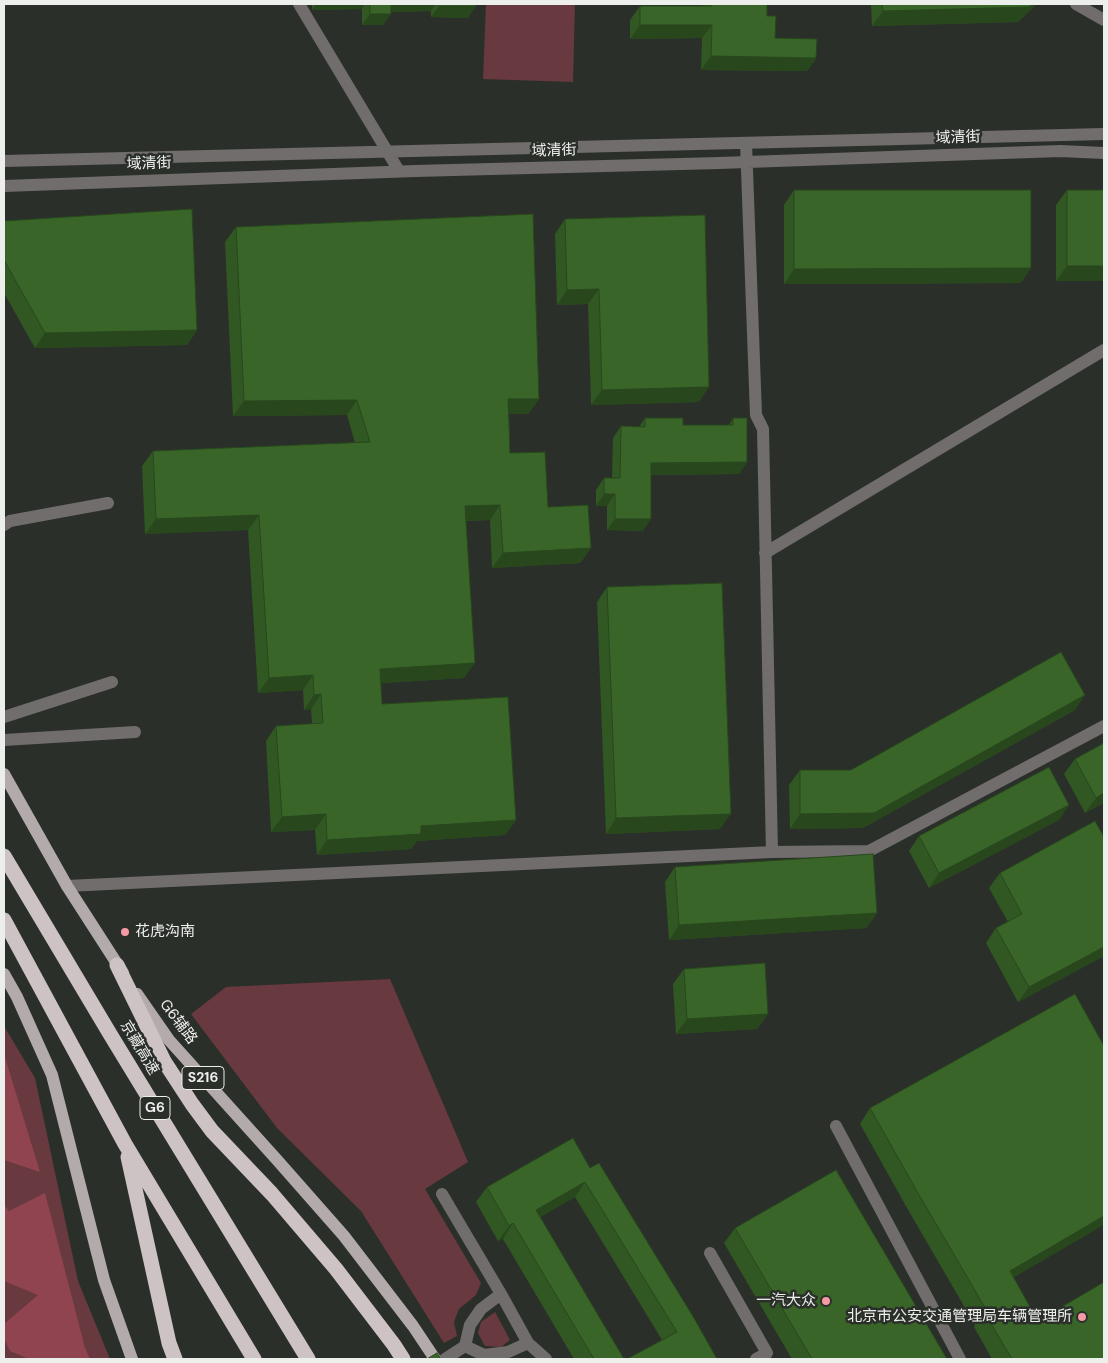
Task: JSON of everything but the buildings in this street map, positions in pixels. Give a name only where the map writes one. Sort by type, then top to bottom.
[{"type":"highway","name":"京藏高速","points":[[4,856],[120,1051],[308,1359]]},
{"type":"highway","points":[[4,920],[125,1144],[254,1359]]},
{"type":"highway","points":[[117,965],[164,1062],[192,1104],[212,1131],[272,1194],[336,1269],[403,1359]]},
{"type":"highway","points":[[125,1144],[169,1343],[177,1359]]},
{"type":"main road","name":"G6辅路","points":[[4,774],[67,886],[117,965],[169,1040],[344,1236],[413,1326],[435,1359]]},
{"type":"main road","points":[[4,974],[17,997],[52,1075],[104,1280],[132,1359]]},
{"type":"street","points":[[298,4],[399,171]]},
{"type":"street","points":[[1076,4],[1104,20]]},
{"type":"street","name":"域清街","points":[[4,161],[1104,134]]},
{"type":"street","points":[[746,143],[756,415],[763,429],[772,852]]},
{"type":"street","name":"域清街","points":[[4,186],[399,171],[747,162],[1060,151],[1104,153]]},
{"type":"street","points":[[765,553],[1104,350]]},
{"type":"street","points":[[4,525],[10,521],[108,503]]},
{"type":"street","points":[[4,717],[112,682]]},
{"type":"street","points":[[67,886],[772,852],[869,851],[1104,726]]},
{"type":"street","points":[[4,740],[135,732]]},
{"type":"street","points":[[836,1126],[960,1359]]},
{"type":"street","points":[[442,1194],[528,1343],[546,1359]]},
{"type":"street","points":[[710,1253],[767,1353],[756,1359]]},
{"type":"street","points":[[445,1359],[465,1346],[470,1325],[481,1309],[501,1294]]},
{"type":"street","points":[[465,1346],[484,1355],[508,1352],[528,1343]]},
{"type":"shaded area","points":[[486,4],[575,4],[573,82],[483,79]]},
{"type":"shaded area","points":[[390,979],[468,1162],[425,1189],[481,1283],[476,1295],[459,1309],[454,1322],[457,1336],[444,1343],[361,1211],[277,1128],[191,1014],[226,987]]},
{"type":"shaded area","points":[[4,1026],[35,1078],[78,1281],[110,1359],[4,1359]]},
{"type":"shaded area","points":[[4,1054],[40,1172],[4,1160]]},
{"type":"shaded area","points":[[45,1193],[85,1348],[90,1359],[29,1359],[10,1351],[4,1338],[4,1324],[38,1295],[4,1281],[4,1205],[9,1211]]},
{"type":"shaded area","points":[[495,1312],[510,1340],[501,1347],[485,1346],[478,1333],[481,1322]]},
{"type":"place","name":"花虎沟南","points":[[125,932]]},
{"type":"place","name":"一汽大众","points":[[826,1301]]},
{"type":"place","name":"北京市公安交通管理局车辆管理所","points":[[1082,1317]]}]
